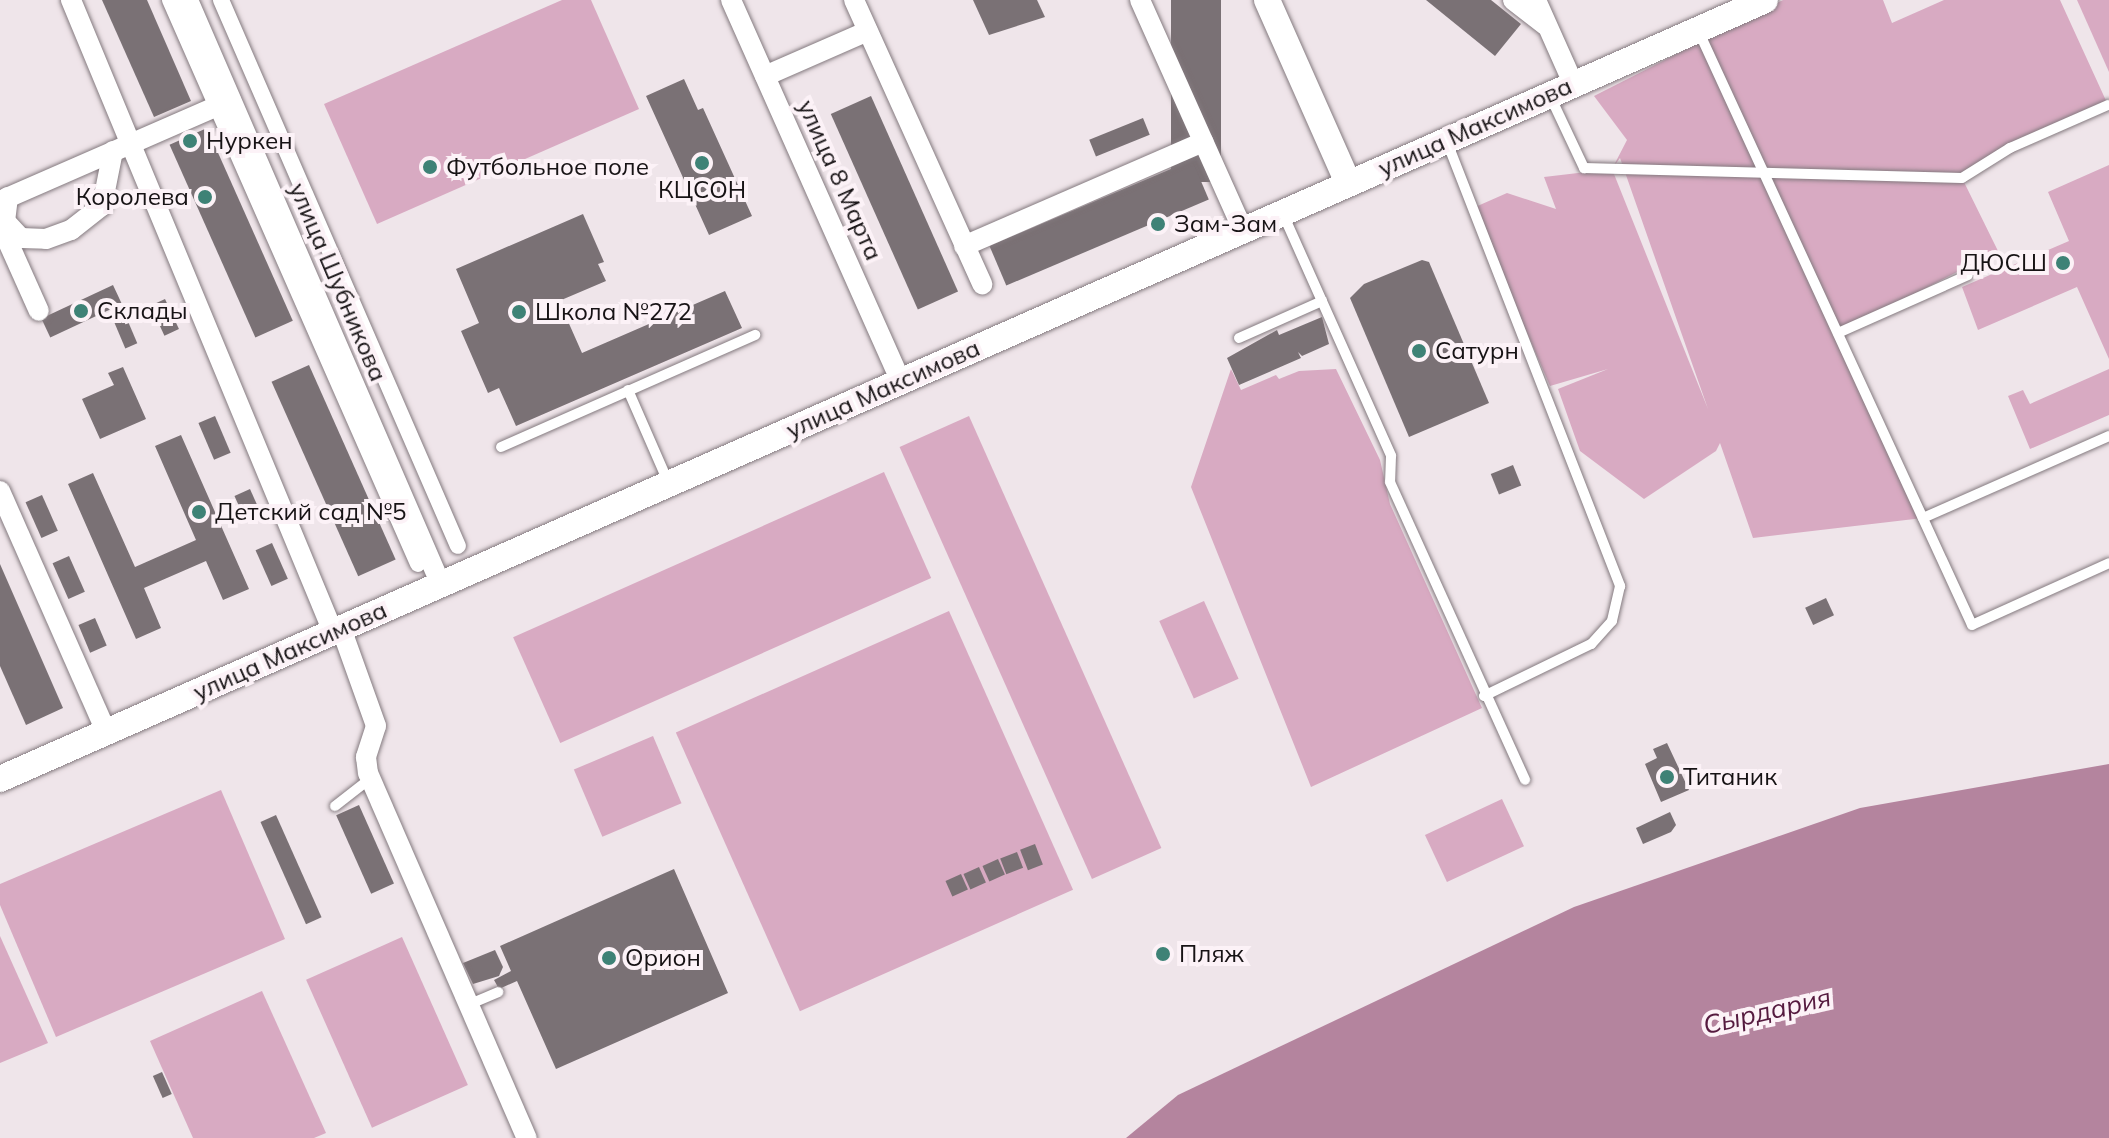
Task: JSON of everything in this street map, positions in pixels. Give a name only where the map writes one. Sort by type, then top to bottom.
[{"type":"street","points":[[71,0],[376,726],[366,757],[371,778],[527,1138]]},
{"type":"street","points":[[170,0],[224,103],[418,564]]},
{"type":"street","name":"улица Шубникова","points":[[188,0],[224,103],[441,585]]},
{"type":"street","points":[[221,0],[458,546]]},
{"type":"street","name":"улица 8 Марта","points":[[731,0],[901,381]]},
{"type":"street","points":[[854,0],[982,284]]},
{"type":"street","points":[[1140,0],[1243,230]]},
{"type":"street","points":[[1267,0],[1348,183]]},
{"type":"street","points":[[1513,0],[1548,27]]},
{"type":"street","points":[[1536,0],[1573,83]]},
{"type":"street","name":"улица Максимова","points":[[0,779],[1765,0]]},
{"type":"street","points":[[765,76],[868,31]]},
{"type":"street","points":[[113,151],[102,206],[71,230],[46,239],[21,238],[5,221],[4,199],[113,151],[224,103]]},
{"type":"street","points":[[964,246],[1203,142]]},
{"type":"street","points":[[0,224],[39,311]]},
{"type":"street","points":[[0,491],[106,731]]},
{"type":"lane","points":[[1698,29],[1972,625],[2109,563]]},
{"type":"lane","points":[[1549,95],[1584,168],[1763,170],[1962,178],[2010,148],[2108,105]]},
{"type":"lane","points":[[1446,140],[1620,586],[1612,621],[1591,644],[1484,696]]},
{"type":"lane","points":[[1282,212],[1391,456],[1390,482],[1484,696],[1525,780]]},
{"type":"lane","points":[[1838,333],[1968,275]]},
{"type":"lane","points":[[1239,338],[1322,301]]},
{"type":"lane","points":[[501,447],[755,335]]},
{"type":"lane","points":[[628,390],[669,484]]},
{"type":"lane","points":[[1923,518],[2109,436]]},
{"type":"lane","points":[[335,806],[371,778]]},
{"type":"lane","points":[[468,1005],[498,992]]},
{"type":"shaded area","name":"Футбольное поле","points":[[562,0],[591,0],[639,109],[377,224],[324,104]]},
{"type":"shaded area","points":[[1783,0],[1883,0],[1892,23],[1944,0],[2060,0],[2108,105],[1962,178],[1998,251],[1838,333],[1923,518],[1753,538],[1720,443],[1716,451],[1644,499],[1580,451],[1558,389],[1608,369],[1550,386],[1473,208],[1507,193],[1556,209],[1544,177],[1612,169],[1627,140],[1594,96]],"holes":[[[1620,158],[1708,409],[1612,169]]]},
{"type":"shaded area","points":[[2077,0],[2109,0],[2109,72]]},
{"type":"shaded area","name":"ДЮСШ","points":[[2109,165],[2109,359],[2077,287],[1978,330],[1962,287],[2069,241],[2048,192]]},
{"type":"shaded area","points":[[1231,369],[1241,390],[1276,375],[1279,379],[1299,371],[1336,369],[1380,460],[1390,504],[1482,708],[1311,787],[1191,487]]},
{"type":"shaded area","points":[[2109,369],[2109,415],[2030,449],[2008,396],[2023,390],[2030,404]]},
{"type":"shaded area","points":[[969,416],[1161,848],[1092,879],[900,447]]},
{"type":"shaded area","points":[[884,472],[931,578],[560,743],[513,637]]},
{"type":"shaded area","points":[[1204,601],[1239,679],[1194,699],[1159,621]]},
{"type":"shaded area","points":[[949,611],[1073,890],[800,1011],[676,733]]},
{"type":"shaded area","points":[[653,736],[682,803],[602,837],[574,770]]},
{"type":"shaded area","points":[[221,790],[285,939],[56,1037],[0,905],[0,884]]},
{"type":"shaded area","points":[[1502,799],[1524,846],[1447,882],[1425,835]]},
{"type":"shaded area","points":[[0,936],[48,1043],[0,1063]]},
{"type":"shaded area","points":[[402,937],[468,1085],[372,1128],[306,980]]},
{"type":"shaded area","points":[[262,991],[326,1133],[314,1138],[193,1138],[150,1041]]},
{"type":"water","name":"Сырдария","points":[[2109,764],[2109,1138],[1126,1138],[1178,1095],[1574,907],[1860,808]]},
{"type":"building","points":[[102,0],[147,0],[191,101],[154,117]]},
{"type":"building","points":[[973,0],[1037,0],[1045,17],[989,35]]},
{"type":"building","points":[[1171,0],[1221,0],[1221,182],[1171,182]]},
{"type":"building","points":[[1426,0],[1491,0],[1521,24],[1495,56]]},
{"type":"building","name":"КЦСОН","points":[[684,79],[698,110],[703,108],[752,216],[709,235],[646,96]]},
{"type":"building","points":[[871,96],[958,291],[918,309],[831,114]]},
{"type":"building","points":[[1143,118],[1150,135],[1096,156],[1089,140]]},
{"type":"building","points":[[207,128],[293,321],[255,337],[170,145]]},
{"type":"building","points":[[1192,160],[1209,200],[1006,286],[989,246]]},
{"type":"building","name":"Школа №272","points":[[583,214],[604,262],[598,264],[606,281],[559,301],[582,353],[725,291],[742,328],[516,426],[499,388],[488,393],[461,331],[479,323],[456,269]]},
{"type":"building","name":"Сатурн","points":[[1422,260],[1429,262],[1489,403],[1409,437],[1350,298],[1364,284]]},
{"type":"building","name":"Склады","points":[[113,285],[122,304],[50,337],[41,318]]},
{"type":"building","points":[[165,299],[179,329],[164,336],[150,306]]},
{"type":"building","points":[[124,312],[137,343],[125,348],[112,317]]},
{"type":"building","points":[[1322,317],[1329,344],[1302,356],[1298,352],[1301,358],[1239,385],[1227,358],[1277,330],[1279,335]]},
{"type":"building","points":[[309,365],[396,560],[358,576],[272,382]]},
{"type":"building","points":[[123,367],[146,419],[100,439],[82,399],[114,385],[108,373]]},
{"type":"building","points":[[215,416],[231,453],[214,460],[198,423]]},
{"type":"building","name":"Детский сад №5","points":[[181,435],[249,589],[223,600],[206,561],[144,588],[161,628],[136,639],[68,484],[93,473],[135,567],[196,540],[155,446]]},
{"type":"building","points":[[1513,465],[1521,485],[1499,494],[1491,474]]},
{"type":"building","points":[[250,489],[259,509],[243,516],[234,496]]},
{"type":"building","points":[[42,495],[58,531],[41,538],[26,502]]},
{"type":"building","points":[[272,543],[288,579],[271,586],[256,550]]},
{"type":"building","points":[[69,556],[85,592],[68,599],[53,563]]},
{"type":"building","points":[[0,564],[63,708],[26,725],[0,666]]},
{"type":"building","points":[[1826,598],[1834,615],[1813,625],[1805,608]]},
{"type":"building","points":[[95,618],[107,646],[90,653],[78,625]]},
{"type":"building","name":"Титаник","points":[[1667,743],[1689,790],[1661,802],[1645,764],[1657,758],[1653,749]]},
{"type":"building","points":[[359,805],[394,884],[371,894],[336,815]]},
{"type":"building","points":[[1670,812],[1676,825],[1671,832],[1643,844],[1636,828]]},
{"type":"building","points":[[276,815],[322,917],[306,924],[260,822]]},
{"type":"building","points":[[1035,844],[1043,865],[1028,870],[1020,850]]},
{"type":"building","points":[[1017,852],[1023,868],[1006,874],[1000,858]]},
{"type":"building","points":[[998,859],[1005,875],[989,881],[982,866]]},
{"type":"building","points":[[979,867],[986,883],[970,889],[963,874]]},
{"type":"building","name":"Орион","points":[[674,869],[728,993],[556,1069],[517,981],[499,989],[494,980],[511,971],[500,946]]},
{"type":"building","points":[[961,874],[968,890],[952,896],[945,881]]},
{"type":"building","points":[[495,950],[503,967],[499,976],[473,984],[463,963]]},
{"type":"building","points":[[162,1072],[172,1094],[163,1098],[153,1076]]},
{"type":"place","name":"Нуркен","points":[[190,141]]},
{"type":"place","name":"КЦСОН","points":[[702,163]]},
{"type":"place","name":"Футбольное поле","points":[[430,167]]},
{"type":"place","name":"Королева","points":[[205,197]]},
{"type":"place","name":"Зам-Зам","points":[[1158,224]]},
{"type":"place","name":"ДЮСШ","points":[[2063,263]]},
{"type":"place","name":"Склады","points":[[81,311]]},
{"type":"place","name":"Школа №272","points":[[519,312]]},
{"type":"place","name":"Сатурн","points":[[1419,351]]},
{"type":"place","name":"Детский сад №5","points":[[199,512]]},
{"type":"place","name":"Титаник","points":[[1667,777]]},
{"type":"place","name":"Пляж","points":[[1163,954]]},
{"type":"place","name":"Орион","points":[[609,958]]}]
